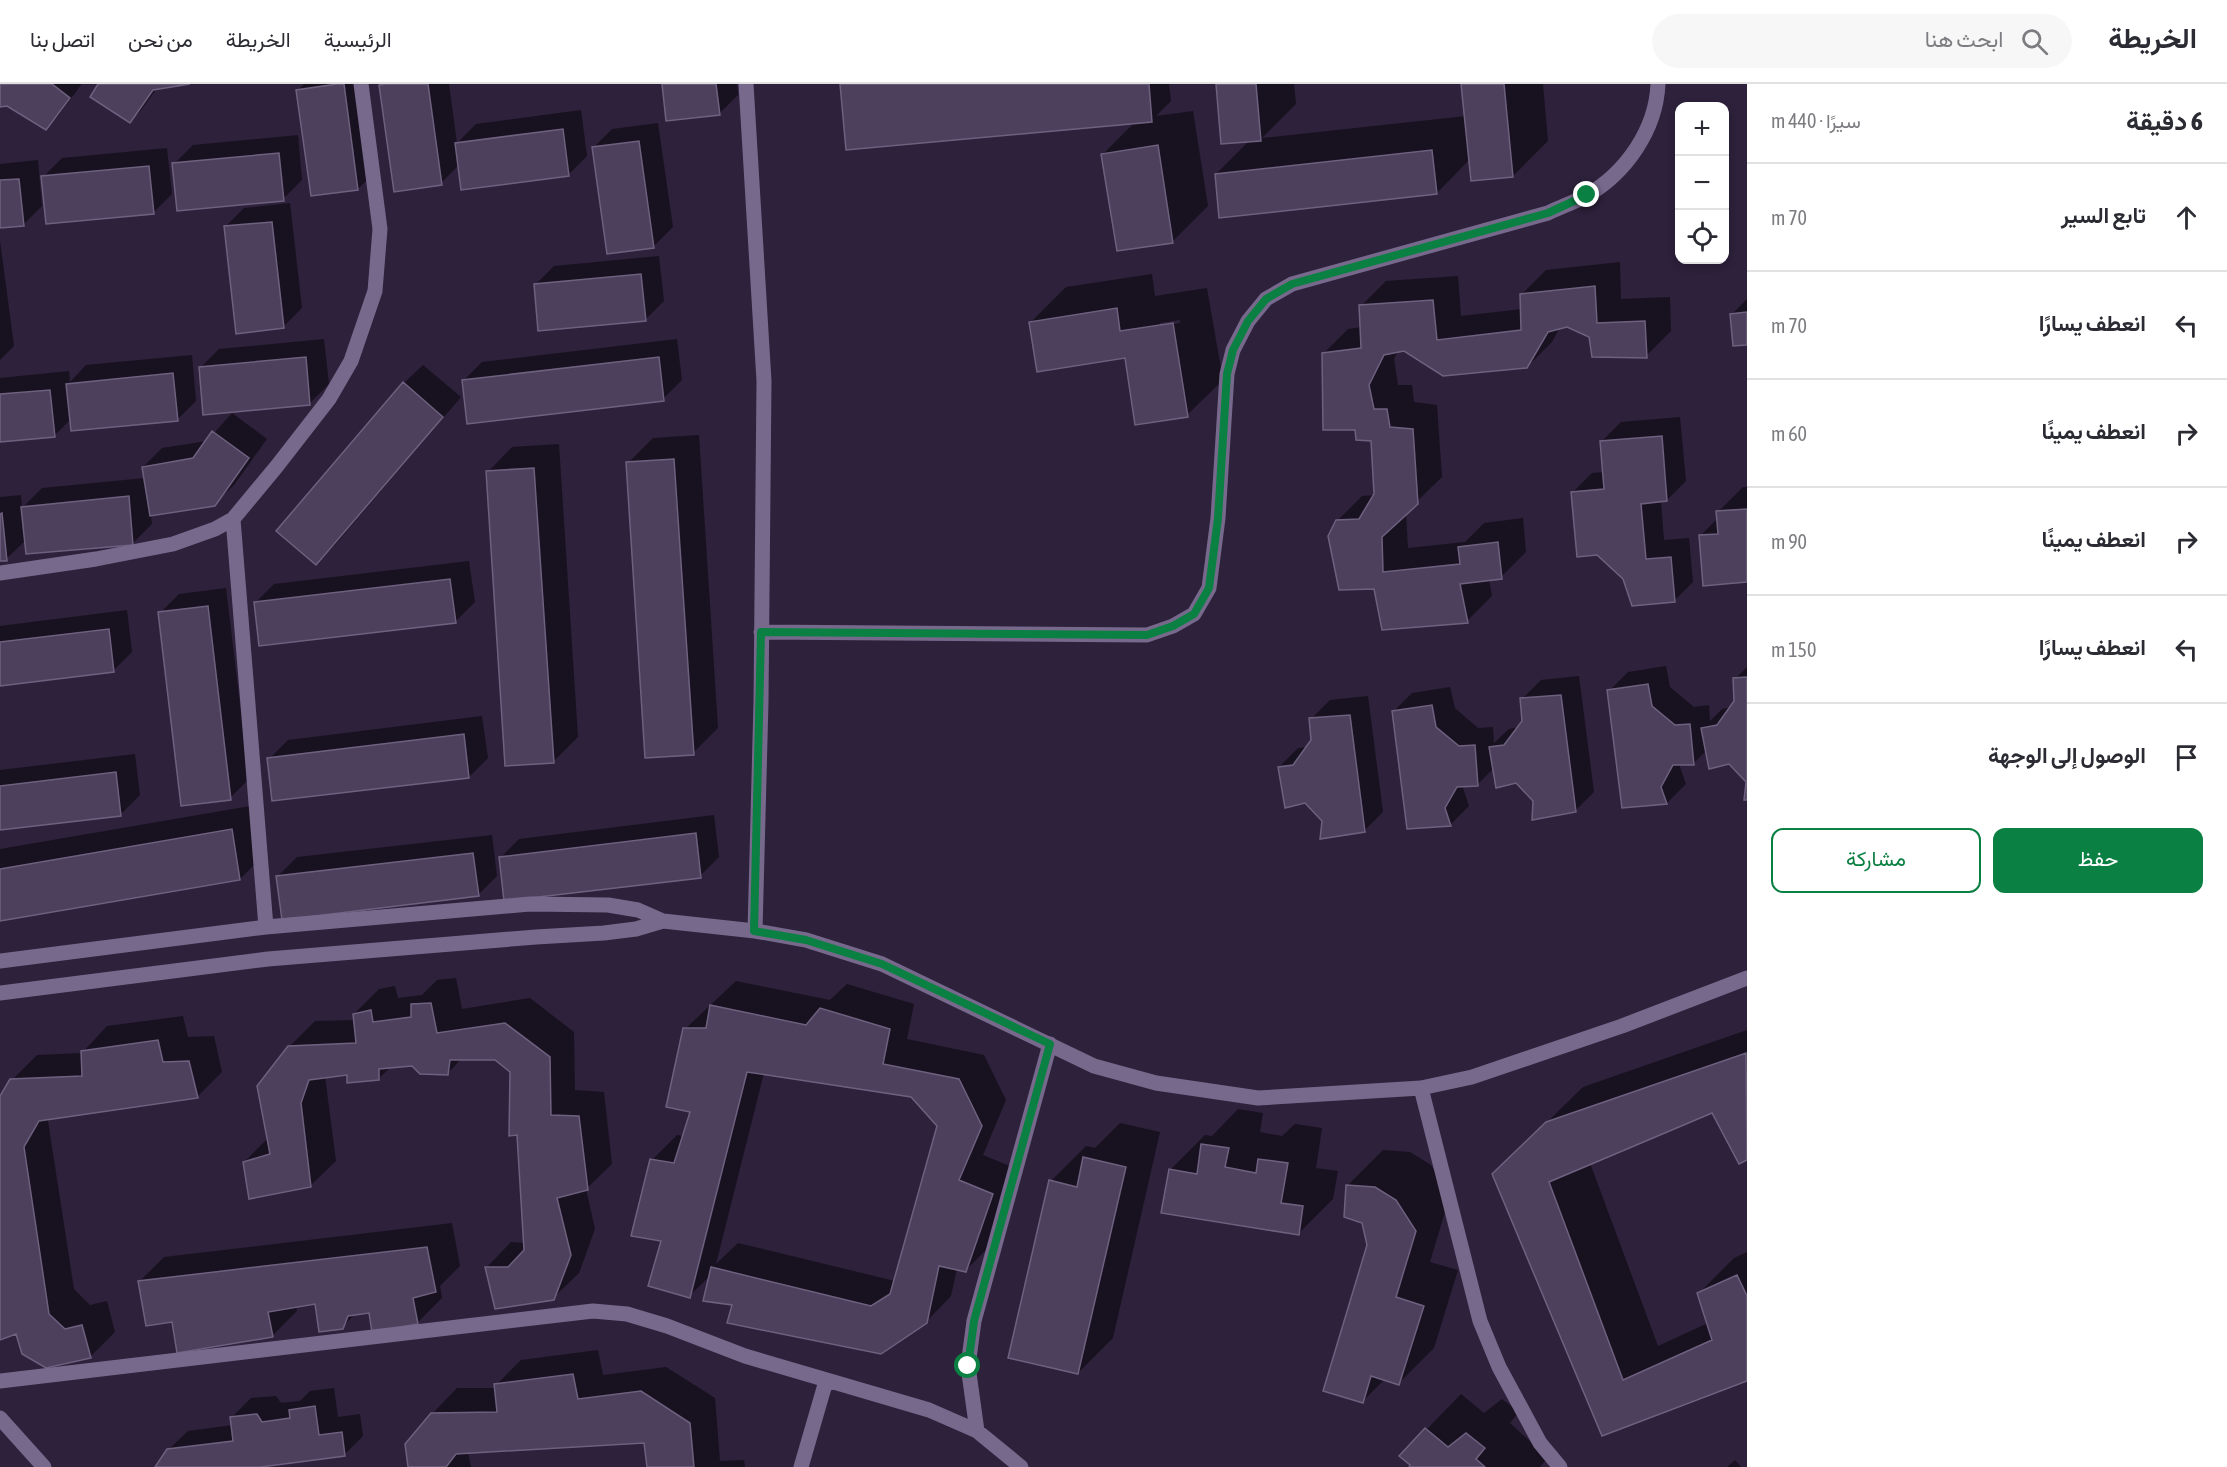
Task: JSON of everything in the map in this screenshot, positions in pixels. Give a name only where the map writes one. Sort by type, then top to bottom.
[{"type":"street","points":[[0,573],[96,559],[173,544],[215,529],[233,519],[264,483],[328,399],[351,362],[375,291],[380,229],[362,84]]},
{"type":"street","points":[[746,84],[764,381],[754,931]]},
{"type":"street","points":[[761,632],[1147,635],[1173,626],[1194,614],[1209,588],[1218,518],[1227,374],[1233,350],[1248,321],[1266,299],[1292,284],[1548,213],[1587,195],[1610,178],[1637,150],[1652,120],[1658,84]]},
{"type":"street","points":[[233,519],[266,927]]},
{"type":"street","points":[[0,960],[266,927],[530,904],[608,905],[638,910],[663,921],[754,931],[806,940],[882,964],[1094,1065],[1156,1083],[1258,1098],[1421,1088],[1472,1077],[1622,1026],[1747,978]]},
{"type":"street","points":[[0,993],[268,959],[604,933],[636,929],[663,921]]},
{"type":"street","points":[[977,1431],[968,1366],[974,1321],[1050,1044]]},
{"type":"street","points":[[1421,1088],[1480,1321],[1499,1367],[1540,1443],[1560,1467]]},
{"type":"street","points":[[0,1381],[593,1311],[627,1314],[667,1326],[745,1356],[929,1410],[977,1431],[1021,1467]]},
{"type":"street","points":[[801,1467],[826,1381]]},
{"type":"street","points":[[0,1418],[44,1467]]},
{"type":"building","points":[[0,84],[52,84],[70,98],[46,130],[7,106],[0,107]]},
{"type":"building","points":[[98,84],[190,84],[153,90],[130,123],[90,97]]},
{"type":"building","points":[[344,84],[358,190],[311,196],[296,90]]},
{"type":"building","points":[[428,84],[442,185],[394,192],[379,85]]},
{"type":"building","points":[[662,84],[716,84],[720,115],[666,121]]},
{"type":"building","points":[[840,84],[1149,84],[1152,122],[846,150]]},
{"type":"building","points":[[1216,84],[1256,84],[1261,141],[1221,144]]},
{"type":"building","points":[[1461,84],[1504,84],[1513,177],[1471,181]]},
{"type":"building","points":[[563,129],[569,176],[461,190],[455,143]]},
{"type":"building","points":[[639,141],[654,248],[607,254],[592,147]]},
{"type":"building","points":[[1158,145],[1173,243],[1117,251],[1101,154]]},
{"type":"building","points":[[1432,150],[1437,194],[1219,218],[1215,174]]},
{"type":"building","points":[[279,153],[284,201],[177,211],[172,163]]},
{"type":"building","points":[[149,166],[154,214],[46,224],[41,176]]},
{"type":"building","points":[[19,179],[24,226],[0,228],[0,180]]},
{"type":"building","points":[[272,222],[284,328],[236,334],[224,226]]},
{"type":"building","points":[[641,274],[646,321],[538,331],[534,284]]},
{"type":"building","points":[[1595,286],[1597,323],[1645,321],[1647,358],[1592,357],[1589,337],[1567,327],[1548,332],[1527,368],[1443,376],[1404,351],[1384,355],[1369,385],[1374,409],[1387,409],[1390,427],[1413,429],[1418,504],[1382,537],[1383,572],[1460,564],[1458,547],[1498,542],[1502,579],[1460,584],[1468,623],[1382,630],[1374,589],[1339,590],[1328,536],[1336,520],[1359,519],[1374,494],[1371,441],[1356,440],[1355,430],[1323,430],[1322,353],[1361,348],[1359,305],[1433,300],[1437,340],[1521,330],[1520,294]]},
{"type":"building","points":[[1117,308],[1120,331],[1173,323],[1188,417],[1135,425],[1125,358],[1037,372],[1029,322]]},
{"type":"building","points":[[1747,312],[1747,345],[1733,346],[1730,314]]},
{"type":"building","points":[[306,357],[310,405],[203,415],[199,367]]},
{"type":"building","points":[[659,357],[664,401],[467,424],[462,380]]},
{"type":"building","points":[[173,373],[178,421],[71,431],[66,384]]},
{"type":"building","points":[[403,382],[443,417],[316,565],[276,531]]},
{"type":"building","points":[[50,390],[55,437],[0,442],[0,394]]},
{"type":"building","points":[[212,431],[249,458],[215,506],[150,516],[142,467],[193,458]]},
{"type":"building","points":[[1662,436],[1667,501],[1641,504],[1646,559],[1671,557],[1675,602],[1632,606],[1623,579],[1597,555],[1577,557],[1571,492],[1604,489],[1600,441]]},
{"type":"building","points":[[674,459],[694,755],[645,758],[626,462]]},
{"type":"building","points":[[534,468],[554,763],[505,766],[486,471]]},
{"type":"building","points":[[129,496],[133,545],[26,554],[21,507]]},
{"type":"building","points":[[1747,509],[1747,582],[1703,586],[1699,535],[1718,534],[1716,511]]},
{"type":"building","points":[[2,513],[7,561],[0,561],[0,514]]},
{"type":"building","points":[[450,579],[456,623],[259,646],[254,602]]},
{"type":"building","points":[[208,606],[231,800],[181,806],[158,612]]},
{"type":"building","points":[[109,629],[114,672],[0,686],[0,642]]},
{"type":"building","points":[[1747,677],[1747,800],[1744,800],[1746,782],[1729,764],[1709,769],[1701,728],[1717,725],[1734,701],[1733,678]]},
{"type":"building","points":[[1648,684],[1652,706],[1675,725],[1690,724],[1694,765],[1673,765],[1661,787],[1667,804],[1622,808],[1607,690]]},
{"type":"building","points":[[1561,695],[1576,812],[1532,820],[1533,801],[1516,783],[1496,788],[1489,747],[1504,745],[1522,721],[1520,698]]},
{"type":"building","points":[[1432,705],[1436,727],[1459,746],[1475,745],[1478,786],[1457,787],[1445,808],[1451,826],[1407,829],[1392,711]]},
{"type":"building","points":[[1350,715],[1365,832],[1320,839],[1322,821],[1305,803],[1285,808],[1278,767],[1293,765],[1311,740],[1309,718]]},
{"type":"building","points":[[464,734],[469,778],[272,801],[267,758]]},
{"type":"building","points":[[116,772],[121,816],[0,830],[0,786]]},
{"type":"building","points":[[232,829],[240,880],[0,921],[0,869]]},
{"type":"building","points":[[696,833],[701,878],[504,901],[499,857]]},
{"type":"building","points":[[473,853],[479,896],[282,920],[276,876]]},
{"type":"building","points":[[431,1003],[437,1033],[505,1023],[550,1057],[551,1115],[579,1116],[588,1190],[557,1198],[571,1255],[554,1300],[495,1309],[485,1267],[508,1267],[524,1250],[517,1135],[509,1136],[510,1072],[495,1060],[450,1060],[448,1075],[420,1074],[412,1066],[379,1069],[379,1080],[347,1083],[347,1075],[309,1080],[301,1103],[311,1187],[249,1199],[243,1162],[270,1154],[257,1086],[288,1046],[356,1043],[353,1014],[371,1010],[373,1022],[411,1017],[411,1004]]},
{"type":"building","points":[[710,1005],[806,1025],[820,1008],[890,1029],[883,1064],[959,1079],[982,1126],[959,1180],[993,1194],[966,1272],[939,1266],[927,1323],[881,1354],[727,1323],[732,1305],[703,1301],[711,1267],[871,1306],[890,1294],[937,1126],[911,1097],[747,1072],[690,1298],[648,1286],[661,1241],[631,1236],[650,1159],[674,1163],[690,1112],[666,1107],[683,1028],[706,1028]]},
{"type":"building","points":[[158,1040],[163,1062],[189,1061],[198,1098],[39,1121],[24,1147],[49,1314],[65,1329],[82,1325],[91,1358],[46,1368],[22,1354],[16,1334],[0,1340],[0,1096],[10,1079],[82,1076],[81,1051]]},
{"type":"building","points":[[1746,1053],[1747,1160],[1739,1164],[1712,1113],[1549,1182],[1623,1380],[1712,1340],[1697,1293],[1737,1275],[1747,1296],[1747,1381],[1602,1436],[1492,1174],[1546,1122]]},
{"type":"building","points":[[1201,1144],[1229,1148],[1225,1167],[1256,1173],[1258,1159],[1288,1163],[1281,1203],[1303,1206],[1299,1235],[1161,1213],[1169,1169],[1197,1174]]},
{"type":"building","points":[[1083,1157],[1126,1167],[1078,1374],[1008,1358],[1049,1180],[1077,1187]]},
{"type":"building","points":[[1346,1185],[1375,1187],[1396,1200],[1416,1231],[1396,1297],[1424,1306],[1399,1385],[1371,1376],[1363,1403],[1323,1391],[1367,1245],[1362,1223],[1344,1217]]},
{"type":"building","points":[[427,1247],[436,1292],[413,1298],[418,1324],[372,1332],[369,1313],[348,1316],[343,1329],[319,1332],[315,1304],[268,1312],[273,1337],[177,1353],[172,1322],[146,1326],[138,1281]]},
{"type":"building","points":[[573,1374],[578,1399],[641,1391],[690,1423],[694,1467],[647,1467],[644,1443],[456,1454],[446,1467],[408,1467],[405,1444],[431,1413],[497,1412],[494,1384]]},
{"type":"building","points":[[315,1406],[319,1435],[342,1432],[345,1456],[261,1467],[155,1467],[167,1449],[233,1441],[230,1417],[257,1414],[262,1422],[290,1418],[289,1410]]},
{"type":"building","points":[[1425,1428],[1448,1447],[1466,1433],[1485,1448],[1476,1459],[1485,1467],[1409,1467],[1410,1465],[1399,1456]]},
{"type":"route","points":[[968,1366],[974,1321],[992,1250],[1050,1044],[882,964],[806,940],[754,931],[761,632],[1147,635],[1173,626],[1194,614],[1209,588],[1218,518],[1227,374],[1233,350],[1248,321],[1266,299],[1292,284],[1548,213],[1587,195]]}]
